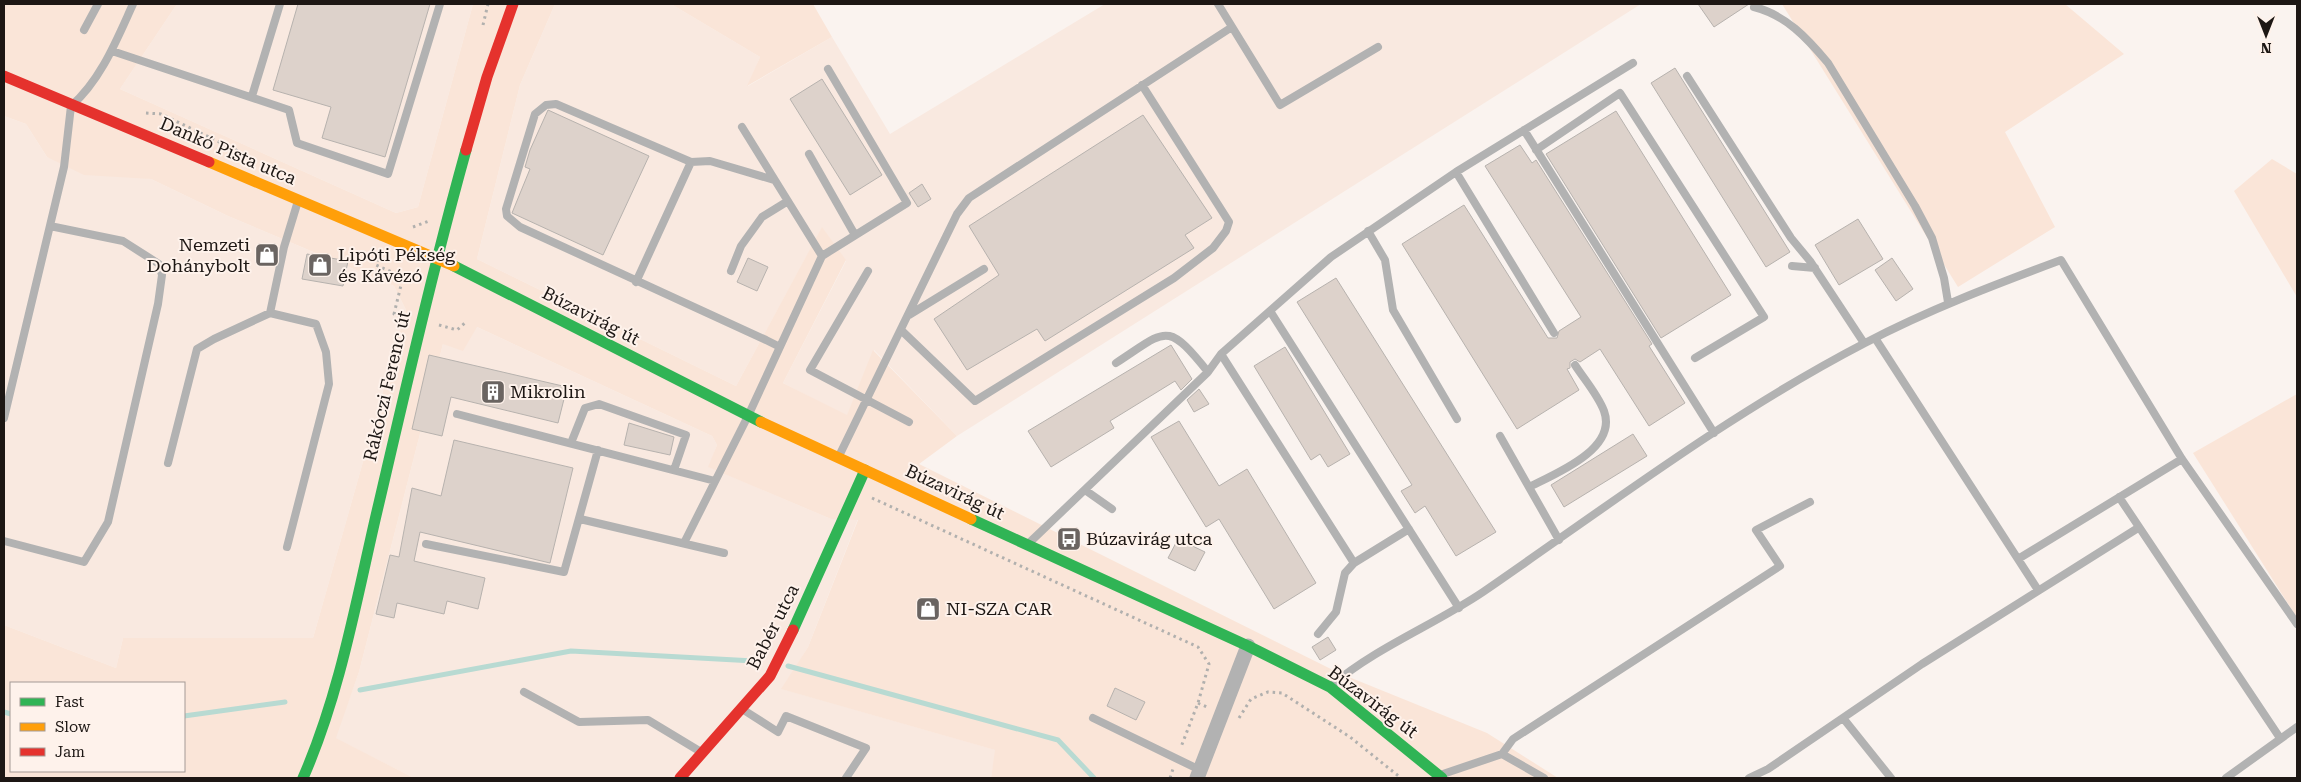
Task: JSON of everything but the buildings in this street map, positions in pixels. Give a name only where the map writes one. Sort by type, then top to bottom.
[{"type":"street","name":"Rákóczi Ferenc út","points":[[303,778],[317,746],[347,642],[420,320],[439,258],[452,202],[483,92],[513,4]]},
{"type":"street","name":"Dankó Pista utca","points":[[4,76],[71,106],[439,258]]},
{"type":"street","name":"Búzavirág út","points":[[439,258],[748,416],[1248,646],[1330,687],[1440,777]]},
{"type":"street","name":"Babér utca","points":[[680,778],[770,676],[788,641],[865,470]]},
{"type":"street","points":[[1199,774],[1248,646]]},
{"type":"lane","points":[[84,30],[98,4]]},
{"type":"lane","points":[[4,418],[64,167],[71,106],[80,98],[112,51],[133,4]]},
{"type":"lane","points":[[252,96],[280,4]]},
{"type":"lane","points":[[112,51],[252,96],[289,110],[297,143],[388,174],[440,4]]},
{"type":"lane","points":[[1218,4],[1280,105],[1378,46]]},
{"type":"lane","points":[[1754,7],[1771,11],[1783,18],[1828,63],[1915,206],[1932,238],[1944,278],[1948,302]]},
{"type":"lane","points":[[838,458],[957,214],[969,198],[1232,28]]},
{"type":"lane","points":[[1027,545],[1208,372],[1222,354],[1331,257],[1456,172],[1633,63]]},
{"type":"lane","points":[[684,543],[748,416],[822,256],[907,203],[828,69]]},
{"type":"lane","points":[[1687,76],[1791,238],[1815,268],[1864,343]]},
{"type":"lane","points":[[901,330],[976,401],[1174,278],[1213,248],[1226,231],[1229,222],[1142,85]]},
{"type":"lane","points":[[1536,150],[1620,93],[1764,317],[1695,358]]},
{"type":"lane","points":[[774,180],[710,161],[691,162],[556,104],[546,105],[535,114],[506,209],[507,216],[520,227],[780,347]]},
{"type":"lane","points":[[742,127],[822,256]]},
{"type":"lane","points":[[1524,130],[1714,433]]},
{"type":"lane","points":[[809,154],[855,235]]},
{"type":"lane","points":[[636,282],[691,162]]},
{"type":"lane","points":[[1456,172],[1554,333]]},
{"type":"lane","points":[[270,313],[284,247],[299,199]]},
{"type":"lane","points":[[731,271],[742,246],[762,217],[788,201]]},
{"type":"lane","points":[[4,541],[84,562],[108,522],[158,304],[162,275],[159,264],[123,241],[50,226]]},
{"type":"lane","points":[[1368,231],[1385,260],[1393,310],[1457,419]]},
{"type":"lane","points":[[1330,687],[1354,666],[1459,608],[1749,409],[1864,343],[1948,302],[2061,260],[2182,459],[2297,624]]},
{"type":"lane","points":[[1792,266],[1815,268]]},
{"type":"lane","points":[[908,315],[984,269]]},
{"type":"lane","points":[[868,271],[810,370],[909,422]]},
{"type":"lane","points":[[1270,311],[1459,608]]},
{"type":"lane","points":[[168,463],[197,349],[270,313],[316,324],[326,352],[329,384],[287,547]]},
{"type":"lane","points":[[1116,363],[1156,337],[1169,335],[1186,345],[1208,372]]},
{"type":"lane","points":[[1875,338],[2038,590]]},
{"type":"lane","points":[[1222,354],[1354,563]]},
{"type":"lane","points":[[1529,487],[1582,460],[1603,434],[1607,421],[1603,410],[1575,365]]},
{"type":"lane","points":[[570,443],[585,408],[599,404],[686,435],[674,470]]},
{"type":"lane","points":[[457,414],[715,481]]},
{"type":"lane","points":[[1500,436],[1558,540]]},
{"type":"lane","points":[[426,544],[564,572],[598,450]]},
{"type":"lane","points":[[2018,559],[2182,459]]},
{"type":"lane","points":[[1085,490],[1112,510]]},
{"type":"lane","points":[[2119,498],[2280,738]]},
{"type":"lane","points":[[1440,777],[1502,754],[1513,739],[1780,566],[1756,530],[1810,502]]},
{"type":"lane","points":[[580,520],[724,553]]},
{"type":"lane","points":[[1750,778],[1768,769],[1922,664],[2138,528]]},
{"type":"lane","points":[[1318,634],[1336,612],[1342,593],[1342,579],[1354,563],[1409,529]]},
{"type":"lane","points":[[524,692],[579,722],[648,720],[703,753]]},
{"type":"lane","points":[[742,709],[778,732],[786,716],[866,748],[846,778]]},
{"type":"lane","points":[[1093,718],[1177,759],[1199,774]]},
{"type":"lane","points":[[1843,718],[1891,778]]},
{"type":"lane","points":[[2226,778],[2297,727]]},
{"type":"lane","points":[[1502,754],[1544,778]]},
{"type":"path","points":[[855,491],[1198,647],[1209,664],[1198,703],[1170,778]]},
{"type":"path","points":[[1238,720],[1251,699],[1268,692],[1282,693],[1350,737],[1401,778]]},
{"type":"shaded area","points":[[4,4],[177,4],[120,89],[396,213],[418,207],[473,4],[555,4],[520,85],[477,259],[736,386],[822,227],[846,260],[783,383],[847,415],[873,350],[957,436],[919,464],[1339,673],[1487,733],[1558,778],[991,778],[995,750],[781,689],[808,647],[858,520],[831,519],[708,467],[717,445],[712,436],[477,327],[463,351],[443,344],[359,672],[336,738],[414,778],[4,778],[4,625],[116,668],[123,638],[313,638],[406,310],[394,286],[228,216],[151,179],[84,175],[47,157],[26,124],[4,116]]},
{"type":"shaded area","points":[[177,4],[473,4],[418,207],[396,213],[120,89]]},
{"type":"shaded area","points":[[555,4],[671,4],[760,57],[748,86],[832,37],[890,134],[1105,4],[1641,4],[957,436],[874,350],[847,416],[783,383],[846,261],[822,228],[736,386],[477,259],[520,85]]},
{"type":"shaded area","points":[[671,4],[813,4],[832,37],[747,86],[760,57]]},
{"type":"shaded area","points":[[1782,4],[2065,4],[2124,54],[2005,132],[2055,227],[1958,287]]},
{"type":"shaded area","points":[[4,116],[26,124],[47,157],[151,179],[228,216],[394,286],[406,310],[313,638],[123,638],[116,668],[4,625]]},
{"type":"shaded area","points":[[2272,159],[2297,174],[2297,297],[2234,191]]},
{"type":"shaded area","points":[[477,327],[712,436],[717,445],[709,467],[831,519],[858,519],[808,647],[782,689],[996,750],[991,778],[414,778],[335,738],[359,672],[443,344]]},
{"type":"shaded area","points":[[2297,394],[2297,618],[2193,453]]},
{"type":"waterway","points":[[360,690],[571,651],[754,661]]},
{"type":"waterway","points":[[788,666],[1058,740],[1094,778]]},
{"type":"waterway","points":[[185,716],[285,702]]},
{"type":"waterway","points":[[4,712],[10,714]]},
{"type":"traffic: fast","points":[[303,778],[327,715],[345,651],[419,334],[466,150]]},
{"type":"traffic: fast","points":[[454,266],[761,422]]},
{"type":"traffic: fast","points":[[793,630],[865,470]]},
{"type":"traffic: fast","points":[[971,519],[1248,646],[1330,687],[1442,778]]},
{"type":"traffic: slow","points":[[209,162],[454,266]]},
{"type":"traffic: slow","points":[[761,422],[971,519]]},
{"type":"traffic: jam","points":[[466,150],[487,77],[513,4]]},
{"type":"traffic: jam","points":[[4,76],[209,162]]},
{"type":"traffic: jam","points":[[680,778],[770,676],[793,630]]},
{"type":"place","name":"Nemzeti Dohánybolt","points":[[267,255]]},
{"type":"place","name":"Lipóti Pékség és Kávézó","points":[[320,265]]},
{"type":"place","name":"Mikrolin","points":[[493,392]]},
{"type":"place","name":"Búzavirág utca","points":[[1069,539]]},
{"type":"place","name":"NI-SZA CAR","points":[[928,609]]}]
